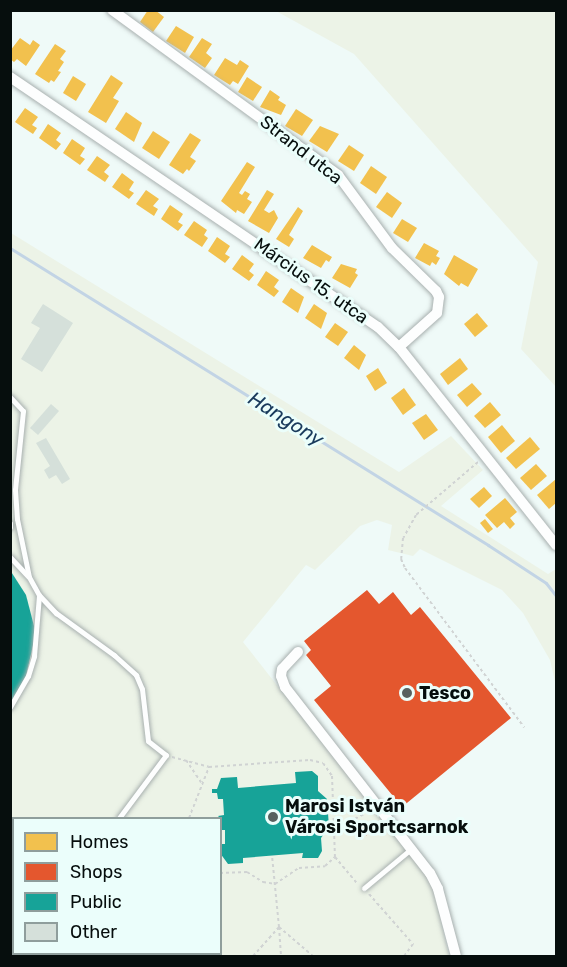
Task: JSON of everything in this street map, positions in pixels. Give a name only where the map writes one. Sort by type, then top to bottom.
[{"type":"street","name":"Strand utca","points":[[112,10],[338,175],[392,248],[436,291],[439,297],[437,313],[399,347]]},
{"type":"street","name":"Március 15. utca","points":[[10,77],[357,311],[399,347],[556,545]]},
{"type":"street","points":[[298,652],[282,669],[281,676],[285,687],[435,881],[456,957]]},
{"type":"lane","points":[[10,397],[23,411],[15,490],[16,519],[29,577]]},
{"type":"lane","points":[[10,557],[29,577],[39,595],[56,613],[114,655],[136,675],[142,689],[144,728],[148,741],[166,755],[120,817]]},
{"type":"lane","points":[[10,707],[28,676],[34,656],[39,595]]},
{"type":"lane","points":[[364,888],[411,849]]},
{"type":"path","points":[[485,456],[416,515],[406,529],[401,553],[405,568],[524,727]]},
{"type":"path","points":[[166,755],[209,767],[310,760],[323,763],[332,776],[335,856],[350,876],[364,888],[413,944],[404,957]]},
{"type":"path","points":[[186,760],[194,775],[202,783]]},
{"type":"path","points":[[190,817],[209,767]]},
{"type":"path","points":[[334,830],[378,806]]},
{"type":"path","points":[[369,834],[388,820]]},
{"type":"path","points":[[272,856],[281,957]]},
{"type":"path","points":[[222,873],[247,872],[263,882],[275,884],[299,868],[325,866],[335,856]]},
{"type":"path","points":[[253,957],[279,927]]},
{"type":"path","points":[[279,927],[313,957]]},
{"type":"shaded area","points":[[276,11],[556,11],[556,387],[521,349],[538,262],[354,54]]},
{"type":"shaded area","points":[[11,233],[399,472],[451,436],[483,470],[441,506],[548,574],[556,569],[556,686],[550,660],[523,613],[502,590],[420,549],[413,556],[388,550],[392,525],[377,520],[360,526],[315,570],[306,565],[243,642],[426,875],[434,891],[449,956],[11,956]]},
{"type":"building: Homes","points":[[148,10],[155,10],[164,17],[153,32],[140,22]]},
{"type":"building: Homes","points":[[176,26],[194,37],[185,53],[166,41]]},
{"type":"building: Homes","points":[[20,38],[30,45],[33,40],[40,45],[26,66],[17,59],[14,62],[10,59],[10,51]]},
{"type":"building: Homes","points":[[202,38],[212,44],[206,53],[212,58],[205,68],[189,57]]},
{"type":"building: Homes","points":[[55,44],[66,51],[60,59],[64,62],[58,71],[61,72],[54,82],[51,80],[49,83],[35,74]]},
{"type":"building: Homes","points":[[225,58],[237,65],[240,60],[249,66],[238,84],[233,81],[230,85],[214,75]]},
{"type":"building: Homes","points":[[111,75],[123,83],[113,98],[119,101],[106,123],[88,112]]},
{"type":"building: Homes","points":[[73,76],[86,84],[76,101],[63,93]]},
{"type":"building: Homes","points":[[247,77],[262,87],[253,101],[238,92]]},
{"type":"building: Homes","points":[[270,90],[280,97],[278,100],[286,105],[281,115],[260,107]]},
{"type":"building: Homes","points":[[25,108],[38,117],[32,125],[37,128],[33,134],[15,122]]},
{"type":"building: Homes","points":[[296,109],[313,120],[302,136],[285,126]]},
{"type":"building: Homes","points":[[126,112],[142,123],[134,142],[115,129]]},
{"type":"building: Homes","points":[[48,124],[61,133],[56,140],[61,144],[56,150],[39,138]]},
{"type":"building: Homes","points":[[320,126],[339,134],[327,152],[309,141]]},
{"type":"building: Homes","points":[[153,131],[170,142],[159,159],[142,148]]},
{"type":"building: Homes","points":[[190,133],[201,140],[190,157],[196,161],[189,171],[187,169],[183,174],[169,165]]},
{"type":"building: Homes","points":[[72,139],[85,148],[80,156],[85,159],[80,165],[63,153]]},
{"type":"building: Homes","points":[[349,145],[364,155],[354,171],[338,161]]},
{"type":"building: Homes","points":[[97,156],[110,165],[104,172],[109,176],[105,182],[87,170]]},
{"type":"building: Homes","points":[[247,162],[255,167],[239,193],[242,195],[245,191],[250,194],[247,199],[252,202],[244,214],[237,210],[236,213],[221,201]]},
{"type":"building: Homes","points":[[371,166],[387,177],[376,194],[360,183]]},
{"type":"building: Homes","points":[[122,173],[134,182],[129,190],[134,193],[129,199],[112,187]]},
{"type":"building: Homes","points":[[146,190],[159,199],[153,206],[158,209],[154,216],[136,204]]},
{"type":"building: Homes","points":[[267,190],[274,194],[264,210],[269,213],[274,210],[278,218],[269,233],[248,221]]},
{"type":"building: Homes","points":[[387,192],[402,203],[392,218],[376,207]]},
{"type":"building: Homes","points":[[170,205],[183,214],[178,222],[183,225],[178,231],[161,219]]},
{"type":"building: Homes","points":[[298,207],[303,211],[289,235],[294,239],[289,247],[276,239]]},
{"type":"building: Homes","points":[[402,219],[417,228],[408,242],[393,233]]},
{"type":"building: Homes","points":[[194,221],[207,230],[204,235],[208,238],[202,247],[184,235]]},
{"type":"building: Homes","points":[[217,237],[230,246],[225,254],[230,257],[225,263],[208,251]]},
{"type":"building: Homes","points":[[424,243],[439,251],[436,256],[440,258],[436,265],[432,262],[430,266],[415,258]]},
{"type":"building: Homes","points":[[312,245],[332,257],[329,262],[326,260],[321,268],[303,258]]},
{"type":"building: Homes","points":[[242,255],[254,264],[249,271],[254,275],[249,281],[232,269]]},
{"type":"building: Homes","points":[[454,255],[478,269],[468,287],[461,283],[459,286],[444,274]]},
{"type":"building: Homes","points":[[341,264],[357,269],[355,273],[358,275],[350,288],[332,278]]},
{"type":"building: Homes","points":[[266,271],[279,280],[274,287],[279,291],[274,297],[257,285]]},
{"type":"building: Homes","points":[[291,288],[304,297],[298,313],[282,302]]},
{"type":"building: Homes","points":[[314,304],[327,313],[321,329],[305,318]]},
{"type":"building: Homes","points":[[477,313],[488,326],[475,337],[464,324]]},
{"type":"building: Homes","points":[[335,323],[348,332],[338,346],[325,337]]},
{"type":"building: Homes","points":[[354,345],[366,355],[359,370],[344,358]]},
{"type":"building: Homes","points":[[460,358],[468,369],[448,385],[440,374]]},
{"type":"building: Homes","points":[[378,368],[387,383],[375,391],[366,376]]},
{"type":"building: Homes","points":[[472,383],[482,394],[467,407],[457,395]]},
{"type":"building: Homes","points":[[404,388],[416,405],[403,415],[391,398]]},
{"type":"building: Homes","points":[[490,402],[501,415],[485,428],[474,416]]},
{"type":"building: Homes","points":[[426,414],[438,430],[424,440],[412,423]]},
{"type":"building: Homes","points":[[502,425],[515,441],[501,453],[488,437]]},
{"type":"building: Homes","points":[[530,437],[540,449],[516,469],[506,458]]},
{"type":"building: Homes","points":[[536,464],[547,476],[531,490],[520,478]]},
{"type":"building: Homes","points":[[556,479],[556,503],[549,509],[537,495]]},
{"type":"building: Homes","points":[[484,487],[492,496],[479,508],[470,499]]},
{"type":"building: Homes","points":[[505,498],[517,512],[510,518],[515,524],[510,529],[504,522],[497,528],[485,515]]},
{"type":"building: Homes","points":[[485,519],[493,529],[488,533],[480,523]]},
{"type":"building: Shops","name":"Tesco","points":[[367,590],[379,604],[393,592],[411,615],[420,607],[511,718],[402,807],[314,700],[331,686],[306,655],[311,650],[304,641]]},
{"type":"building: Shops","points":[[368,823],[374,829],[366,836],[361,830]]},
{"type":"building: Public","points":[[10,570],[26,595],[34,626],[34,641],[26,676],[10,705]]},
{"type":"building: Public","name":"Marosi István Városi Sportcsarnok","points":[[312,771],[318,776],[318,791],[327,799],[329,827],[321,838],[322,851],[318,858],[302,858],[303,853],[243,858],[243,863],[228,864],[222,856],[225,830],[222,830],[222,817],[218,816],[224,815],[223,799],[218,799],[217,793],[212,793],[212,789],[217,789],[221,778],[237,777],[238,788],[296,783],[295,772]]},
{"type":"building: Other","points":[[43,304],[73,323],[42,372],[21,359],[40,328],[31,323]]},
{"type":"building: Other","points":[[51,404],[59,411],[38,435],[30,428]]},
{"type":"building: Other","points":[[46,438],[70,479],[62,484],[56,475],[49,479],[44,470],[50,466],[36,443]]},
{"type":"waterway","name":"Hangony","points":[[10,248],[488,545],[546,583],[556,596]]},
{"type":"place","name":"Tesco","points":[[407,693]]},
{"type":"place","name":"Marosi István Városi Sportcsarnok","points":[[273,817]]}]
